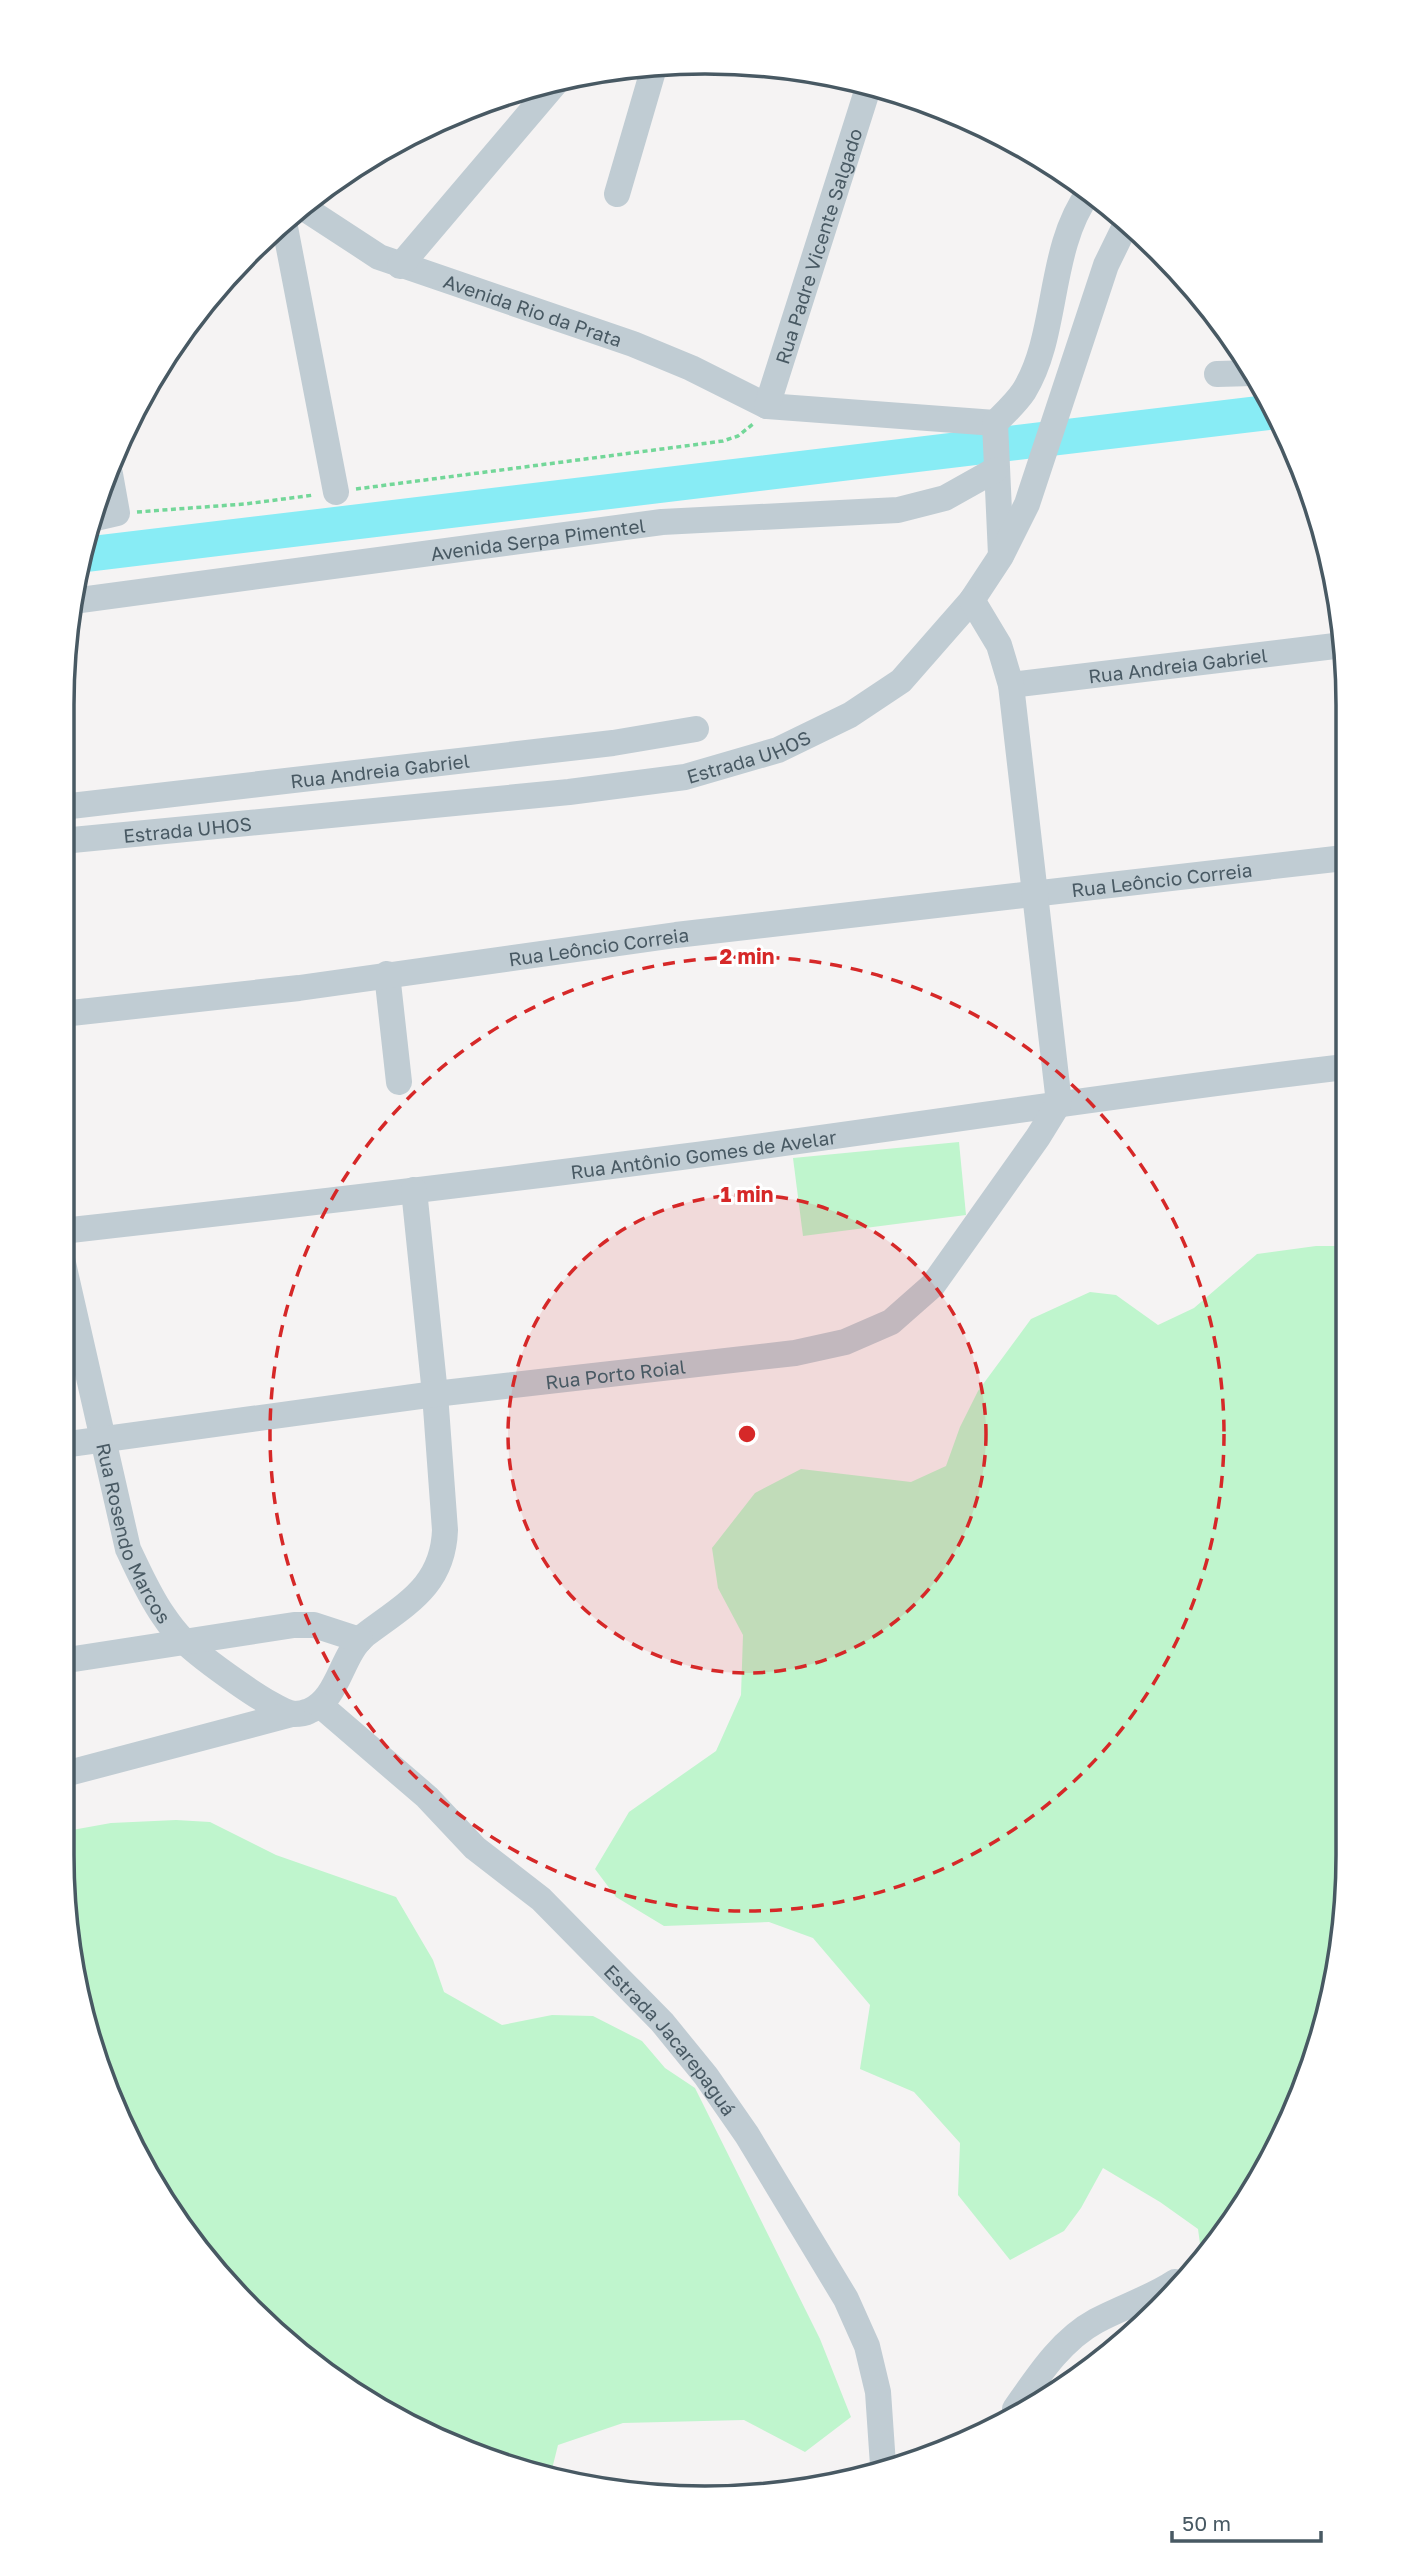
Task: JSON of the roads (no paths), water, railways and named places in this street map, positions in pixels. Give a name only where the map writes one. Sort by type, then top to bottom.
[{"type":"street","points":[[617,194],[651,76]]},
{"type":"street","points":[[400,266],[546,94]]},
{"type":"street","name":"Rua Padre Vicente Salgado","points":[[767,406],[866,95]]},
{"type":"street","points":[[1002,556],[995,467],[995,427],[1024,391],[1040,351],[1058,267],[1077,210],[1084,200]]},
{"type":"street","name":"Avenida Rio da Prata","points":[[311,212],[379,257],[400,266],[633,344],[691,368],[767,406]]},
{"type":"street","name":"Estrada UHOS","points":[[74,840],[556,794],[685,777],[778,750],[850,715],[901,681],[972,600],[1002,556],[1027,504],[1074,356],[1107,265],[1123,231]]},
{"type":"street","points":[[286,233],[336,492]]},
{"type":"street","points":[[1040,351],[1074,356]]},
{"type":"street","points":[[1217,374],[1242,373]]},
{"type":"street","points":[[767,406],[995,427]]},
{"type":"street","name":"Avenida Serpa Pimentel","points":[[83,600],[662,522],[898,510],[945,498],[995,467]]},
{"type":"street","points":[[103,516],[117,513],[112,488]]},
{"type":"street","points":[[972,600],[999,645],[1011,685],[1033,895],[1059,1103]]},
{"type":"street","name":"Rua Andreia Gabriel","points":[[1011,685],[1333,646]]},
{"type":"street","name":"Rua Andreia Gabriel","points":[[74,806],[613,743],[696,729]]},
{"type":"street","name":"Rua Leôncio Correia","points":[[74,1013],[299,988],[677,935],[1336,859]]},
{"type":"street","points":[[387,974],[399,1082]]},
{"type":"street","name":"Rua Antônio Gomes de Avelar","points":[[74,1230],[682,1157],[1059,1103],[1336,1068]]},
{"type":"street","name":"Rua Porto Roial","points":[[74,1444],[435,1394],[795,1353],[845,1342],[891,1322],[933,1285],[1059,1103]]},
{"type":"street","points":[[74,1772],[307,1712],[320,1705],[359,1640],[425,1587],[438,1569],[444,1550],[445,1530],[435,1394],[414,1190]]},
{"type":"street","name":"Rua Rosendo Marcos","points":[[74,1312],[128,1549],[144,1584],[163,1616],[184,1641],[216,1668],[274,1706],[292,1714]]},
{"type":"street","points":[[74,1659],[184,1641],[231,1637],[294,1625],[314,1625],[359,1640]]},
{"type":"street","name":"Estrada Jacarepaguá","points":[[320,1705],[427,1797],[475,1848],[541,1899],[662,2022],[706,2076],[747,2135],[846,2299],[867,2346],[878,2392],[884,2459]]},
{"type":"street","points":[[1020,2401],[1066,2343],[1095,2321],[1165,2287]]},
{"type":"waterway","points":[[92,554],[1264,413]]}]
